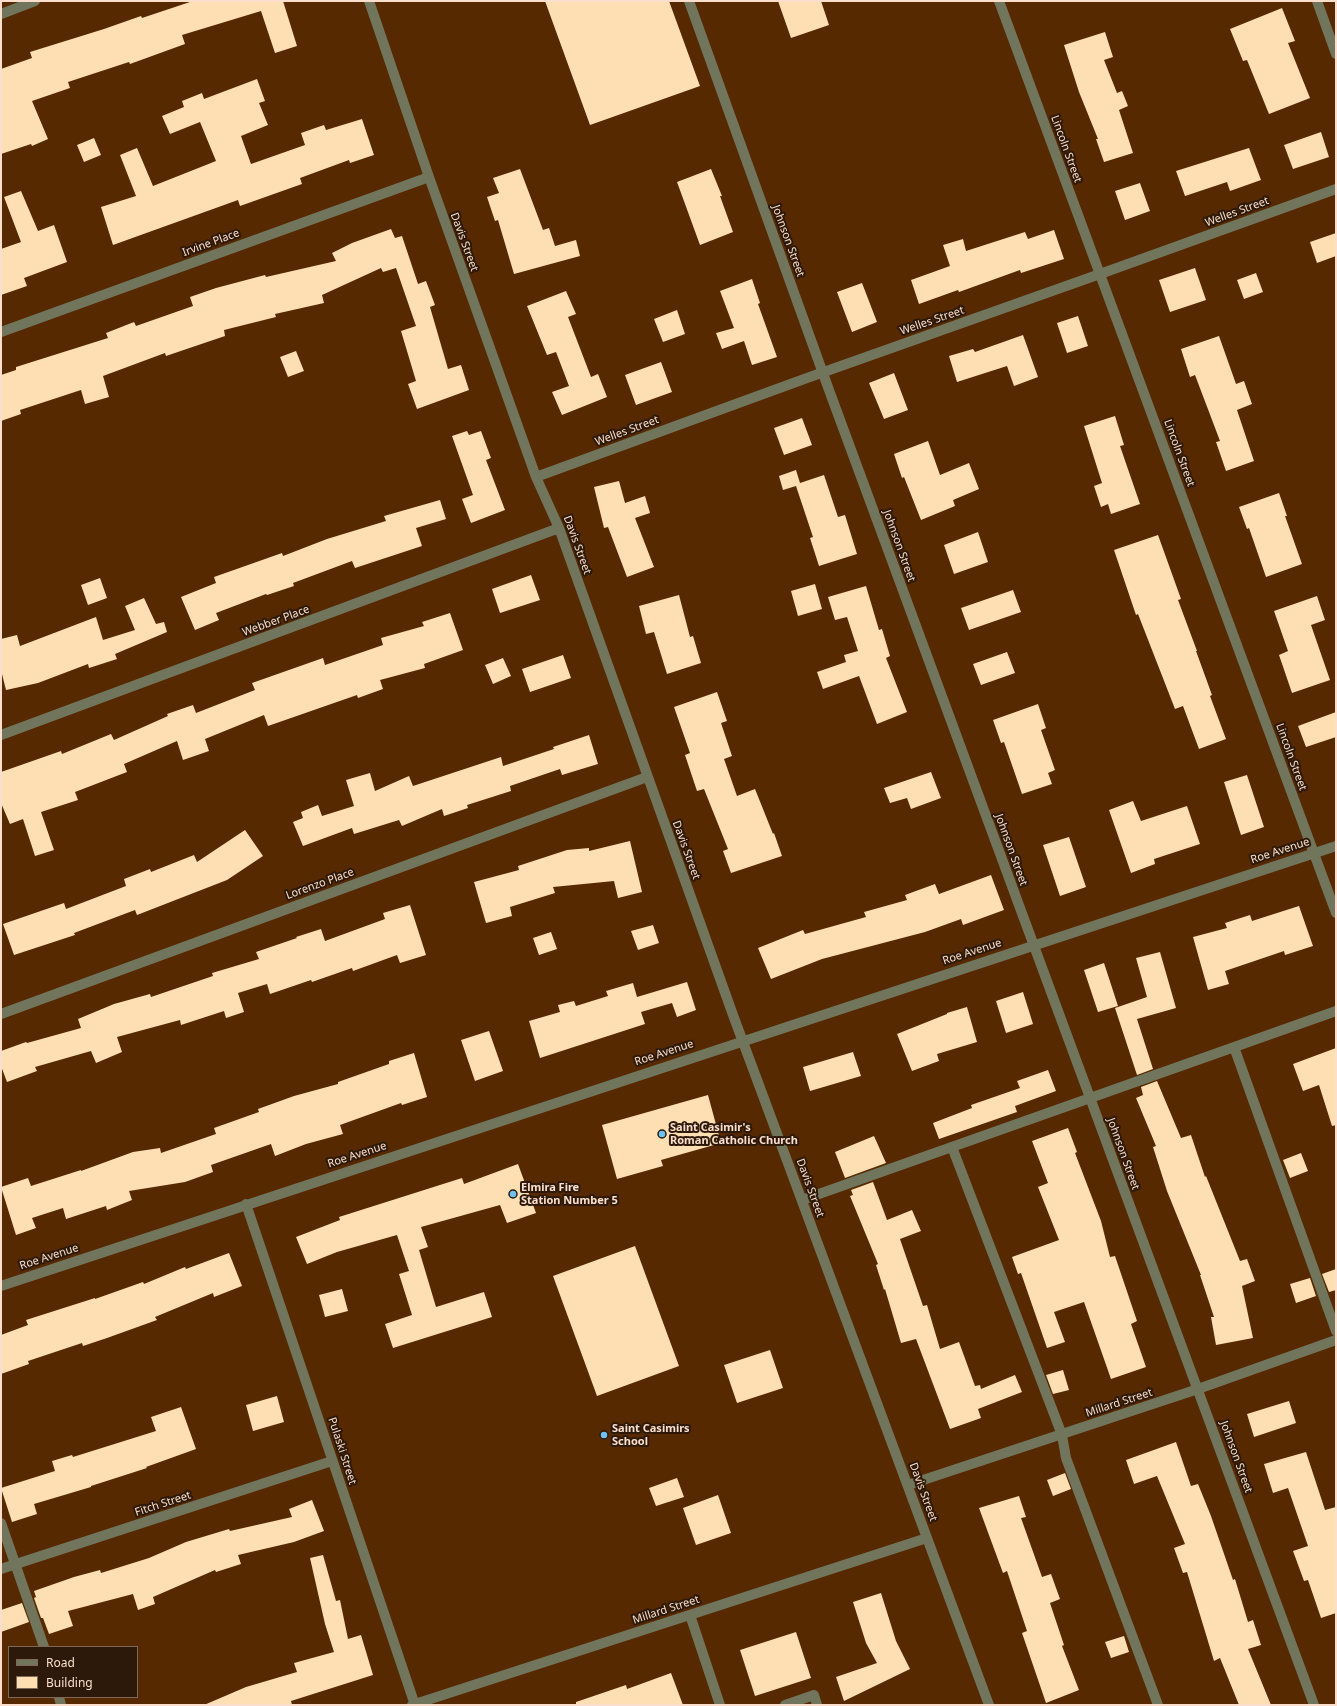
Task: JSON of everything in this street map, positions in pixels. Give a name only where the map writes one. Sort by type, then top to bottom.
[{"type":"street","points":[[1,14],[35,1]]},
{"type":"street","name":"Davis Street","points":[[369,1],[429,177],[536,477],[559,528],[742,1040],[989,1705]]},
{"type":"street","name":"Johnson Street","points":[[689,1],[1033,945],[1314,1705]]},
{"type":"street","name":"Lincoln Street","points":[[999,1],[1336,913]]},
{"type":"street","points":[[1317,1],[1336,54]]},
{"type":"street","name":"Irvine Place","points":[[1,332],[429,177]]},
{"type":"street","name":"Welles Street","points":[[536,477],[823,372],[1336,189]]},
{"type":"street","name":"Webber Place","points":[[1,735],[559,528]]},
{"type":"street","name":"Lorenzo Place","points":[[1,1014],[647,777]]},
{"type":"street","name":"Roe Avenue","points":[[1,1286],[742,1040],[1336,846]]},
{"type":"street","points":[[802,1200],[1336,1011]]},
{"type":"street","points":[[1234,1047],[1336,1331]]},
{"type":"street","points":[[952,1147],[1062,1434],[1066,1458],[1158,1705]]},
{"type":"street","name":"Pulaski Street","points":[[246,1204],[414,1705]]},
{"type":"street","name":"Millard Street","points":[[908,1485],[1198,1390],[1336,1340]]},
{"type":"street","name":"Fitch Street","points":[[1,1569],[332,1461]]},
{"type":"street","points":[[1,1523],[44,1646]]},
{"type":"street","name":"Millard Street","points":[[414,1705],[927,1538]]},
{"type":"street","points":[[690,1615],[720,1705]]},
{"type":"street","points":[[785,1705],[814,1696],[817,1705]]},
{"type":"building","points":[[193,1],[283,1],[297,46],[275,53],[261,11],[182,35],[185,44],[130,64],[129,62],[68,82],[70,88],[32,101],[48,139],[32,146],[31,144],[1,154],[1,69],[32,58],[30,52],[141,16],[142,18]]},
{"type":"building","points":[[545,1],[669,1],[700,86],[590,125]]},
{"type":"building","points":[[778,1],[821,1],[829,25],[791,38]]},
{"type":"building","points":[[1282,8],[1295,41],[1288,43],[1310,98],[1269,114],[1247,60],[1243,61],[1230,29]]},
{"type":"building","points":[[1105,32],[1113,57],[1104,60],[1117,93],[1122,91],[1128,106],[1119,110],[1133,153],[1104,162],[1096,139],[1098,139],[1079,92],[1064,45]]},
{"type":"building","points":[[257,79],[265,101],[259,103],[268,125],[241,136],[251,164],[305,145],[301,133],[324,125],[326,130],[362,119],[374,155],[350,163],[349,160],[300,178],[302,184],[240,206],[238,200],[113,245],[101,207],[136,196],[120,155],[137,148],[153,186],[216,161],[200,122],[170,134],[162,116],[184,107],[182,101],[202,93],[204,99]]},
{"type":"building","points":[[1321,132],[1329,157],[1293,169],[1284,145]]},
{"type":"building","points":[[94,138],[101,155],[84,162],[77,145]]},
{"type":"building","points":[[1249,148],[1261,180],[1230,191],[1227,182],[1185,196],[1176,171]]},
{"type":"building","points":[[520,169],[543,230],[549,228],[555,246],[576,240],[580,256],[514,274],[498,220],[495,221],[487,197],[499,193],[493,178]]},
{"type":"building","points":[[711,169],[722,196],[720,196],[733,232],[700,245],[677,182]]},
{"type":"building","points":[[1140,183],[1150,211],[1125,220],[1115,191]]},
{"type":"building","points":[[21,191],[38,231],[54,225],[67,262],[24,278],[27,286],[1,295],[1,249],[21,242],[4,197]]},
{"type":"building","points":[[391,229],[395,238],[402,236],[418,284],[426,281],[435,305],[430,307],[448,369],[461,365],[469,390],[417,409],[408,384],[416,381],[401,331],[416,326],[396,268],[383,272],[381,268],[322,295],[324,303],[275,314],[276,317],[224,330],[225,336],[166,356],[165,353],[103,376],[109,397],[85,404],[81,390],[20,410],[21,414],[1,421],[1,375],[16,370],[16,367],[108,338],[106,333],[134,322],[136,326],[193,306],[190,297],[216,288],[265,275],[266,277],[336,261],[332,253],[352,243]]},
{"type":"building","points":[[1054,230],[1064,259],[1021,273],[1020,270],[959,292],[958,290],[919,304],[911,280],[950,266],[943,245],[963,239],[966,251],[1025,232],[1028,239]]},
{"type":"building","points":[[1336,233],[1336,256],[1317,263],[1310,242]]},
{"type":"building","points":[[1195,268],[1206,300],[1170,312],[1159,280]]},
{"type":"building","points":[[1256,273],[1263,292],[1244,299],[1237,280]]},
{"type":"building","points":[[752,279],[760,303],[758,304],[777,357],[752,365],[744,341],[722,349],[716,333],[734,328],[720,291]]},
{"type":"building","points":[[862,283],[877,322],[852,332],[837,292]]},
{"type":"building","points":[[566,291],[576,314],[568,317],[591,377],[598,374],[607,397],[562,415],[552,392],[569,386],[556,352],[547,355],[527,306]]},
{"type":"building","points":[[677,310],[685,334],[663,342],[654,319]]},
{"type":"building","points":[[1078,316],[1088,346],[1067,353],[1057,323]]},
{"type":"building","points":[[1023,335],[1038,377],[1014,386],[1007,366],[957,382],[949,356],[973,349],[975,352]]},
{"type":"building","points":[[1219,336],[1236,384],[1244,381],[1252,404],[1237,410],[1254,461],[1226,471],[1216,442],[1220,441],[1195,375],[1190,377],[1181,349]]},
{"type":"building","points":[[296,351],[304,371],[288,377],[280,357]]},
{"type":"building","points":[[661,362],[672,392],[636,405],[625,375]]},
{"type":"building","points":[[894,373],[908,410],[884,419],[869,383]]},
{"type":"building","points":[[1115,416],[1124,445],[1120,446],[1140,504],[1111,514],[1108,504],[1101,507],[1094,486],[1102,483],[1084,426]]},
{"type":"building","points":[[802,418],[812,445],[784,455],[774,428]]},
{"type":"building","points":[[467,431],[469,435],[481,431],[491,458],[486,460],[505,510],[471,523],[462,499],[473,495],[452,436]]},
{"type":"building","points":[[928,441],[940,475],[969,463],[979,489],[953,500],[955,506],[921,520],[904,477],[902,478],[894,454]]},
{"type":"building","points":[[796,470],[800,483],[824,475],[838,517],[845,515],[857,554],[819,566],[810,538],[813,537],[796,486],[783,490],[779,476]]},
{"type":"building","points":[[619,481],[625,503],[645,496],[650,513],[635,518],[654,567],[627,577],[608,527],[604,528],[594,487]]},
{"type":"building","points":[[1279,493],[1287,516],[1285,516],[1302,564],[1266,577],[1249,528],[1247,529],[1239,507]]},
{"type":"building","points":[[440,500],[446,519],[416,528],[422,546],[355,568],[352,561],[293,583],[294,586],[267,595],[266,594],[216,613],[219,620],[195,630],[181,597],[216,583],[214,577],[282,553],[283,556],[327,539],[386,521],[384,516]]},
{"type":"building","points":[[978,532],[988,562],[954,574],[944,545]]},
{"type":"building","points":[[1158,535],[1181,599],[1178,600],[1212,695],[1210,696],[1226,739],[1199,749],[1183,706],[1175,709],[1138,614],[1136,615],[1114,550]]},
{"type":"building","points":[[531,575],[540,600],[500,613],[492,589]]},
{"type":"building","points":[[100,578],[107,598],[88,605],[81,585]]},
{"type":"building","points":[[815,584],[822,609],[798,616],[791,591]]},
{"type":"building","points":[[866,586],[879,630],[882,629],[890,656],[886,658],[907,712],[877,724],[859,676],[823,689],[817,672],[846,662],[844,655],[858,651],[847,617],[835,620],[828,597]]},
{"type":"building","points":[[1013,590],[1021,612],[969,630],[961,608]]},
{"type":"building","points":[[679,595],[690,637],[693,636],[701,663],[667,674],[654,632],[646,634],[639,606]]},
{"type":"building","points":[[1317,596],[1325,620],[1311,625],[1330,680],[1292,693],[1279,655],[1288,651],[1274,611]]},
{"type":"building","points":[[144,598],[156,624],[164,622],[167,632],[115,654],[117,659],[89,668],[88,664],[38,683],[6,690],[1,670],[1,639],[17,635],[20,646],[96,617],[103,640],[135,630],[125,606]]},
{"type":"building","points":[[450,613],[463,650],[424,664],[425,668],[380,680],[383,689],[358,698],[357,695],[268,726],[264,715],[205,739],[209,751],[183,760],[177,741],[124,764],[127,772],[75,792],[78,800],[41,812],[54,850],[35,856],[23,819],[10,824],[1,803],[1,772],[61,751],[62,754],[111,734],[114,740],[168,716],[167,714],[193,705],[196,713],[255,690],[252,683],[323,658],[325,665],[383,645],[381,638],[424,626],[422,622]]},
{"type":"building","points":[[1007,652],[1015,673],[981,685],[973,664]]},
{"type":"building","points":[[563,655],[571,678],[530,692],[522,669]]},
{"type":"building","points":[[503,658],[511,676],[493,684],[485,665]]},
{"type":"building","points":[[717,692],[727,721],[721,723],[732,756],[724,759],[737,796],[755,789],[782,856],[731,873],[723,851],[728,849],[704,789],[697,791],[685,755],[690,753],[674,707]]},
{"type":"building","points":[[1038,704],[1046,728],[1041,730],[1055,770],[1048,773],[1052,784],[1022,794],[1004,742],[1001,743],[993,720]]},
{"type":"building","points":[[1336,712],[1336,737],[1306,747],[1298,726]]},
{"type":"building","points":[[589,735],[598,764],[562,775],[560,769],[510,786],[511,791],[467,805],[468,808],[444,816],[442,809],[402,826],[399,820],[354,834],[352,828],[303,846],[293,822],[303,818],[301,812],[318,805],[322,816],[354,806],[346,780],[370,773],[375,791],[409,776],[413,786],[501,757],[503,766],[554,749],[553,747]]},
{"type":"building","points":[[931,772],[941,798],[911,809],[907,798],[890,803],[884,788]]},
{"type":"building","points":[[1247,775],[1264,827],[1241,835],[1224,782]]},
{"type":"building","points":[[1133,801],[1141,821],[1187,806],[1200,844],[1154,859],[1155,864],[1131,873],[1109,810]]},
{"type":"building","points":[[245,830],[263,856],[227,880],[137,915],[135,910],[74,933],[75,935],[14,955],[3,924],[64,903],[66,909],[126,886],[124,879],[150,869],[151,872],[194,855],[197,862]]},
{"type":"building","points":[[1069,837],[1086,887],[1060,896],[1043,845]]},
{"type":"building","points":[[630,841],[642,892],[618,898],[614,881],[553,887],[555,893],[510,907],[512,916],[486,923],[474,882],[519,870],[518,866],[567,850],[589,848],[589,851]]},
{"type":"building","points":[[991,875],[1004,910],[963,925],[961,919],[925,932],[822,959],[771,979],[758,948],[803,930],[805,934],[866,917],[864,912],[907,900],[905,895],[935,884],[939,894]]},
{"type":"building","points":[[410,905],[426,955],[400,963],[397,955],[353,971],[352,968],[312,982],[311,980],[270,994],[267,984],[238,993],[244,1012],[226,1018],[224,1011],[181,1025],[180,1020],[117,1037],[122,1052],[96,1063],[91,1051],[35,1067],[37,1071],[7,1082],[1,1066],[1,1051],[26,1042],[27,1043],[81,1028],[78,1019],[114,1004],[150,994],[151,997],[213,976],[212,973],[259,959],[256,952],[297,938],[296,937],[321,929],[325,941],[385,919],[383,913]]},
{"type":"building","points":[[1299,906],[1313,946],[1285,955],[1284,951],[1225,971],[1229,984],[1208,990],[1193,937],[1227,928],[1225,923],[1250,915],[1252,921]]},
{"type":"building","points":[[653,925],[659,943],[638,950],[631,931]]},
{"type":"building","points":[[551,932],[557,949],[539,955],[533,938]]},
{"type":"building","points":[[1160,952],[1176,1008],[1137,1019],[1153,1069],[1137,1075],[1115,1008],[1147,997],[1136,958]]},
{"type":"building","points":[[1104,963],[1118,1006],[1098,1012],[1084,970]]},
{"type":"building","points":[[687,982],[696,1010],[677,1017],[672,1003],[641,1012],[645,1024],[540,1058],[529,1021],[560,1012],[558,1005],[574,1001],[576,1006],[608,996],[606,991],[633,983],[637,997]]},
{"type":"building","points":[[1023,992],[1033,1024],[1006,1033],[996,1001]]},
{"type":"building","points":[[967,1007],[977,1042],[937,1054],[939,1061],[912,1071],[897,1034],[947,1013]]},
{"type":"building","points":[[489,1031],[503,1071],[475,1081],[461,1040]]},
{"type":"building","points":[[1336,1048],[1336,1125],[1332,1126],[1319,1085],[1303,1091],[1293,1064]]},
{"type":"building","points":[[853,1052],[861,1076],[810,1091],[803,1067]]},
{"type":"building","points":[[414,1053],[427,1097],[402,1105],[401,1103],[340,1125],[343,1134],[306,1144],[275,1156],[271,1144],[211,1165],[213,1172],[185,1182],[129,1191],[132,1200],[107,1210],[106,1206],[66,1219],[63,1208],[32,1218],[36,1228],[16,1235],[1,1187],[28,1178],[31,1186],[81,1171],[133,1152],[160,1148],[161,1153],[216,1134],[214,1128],[259,1112],[258,1109],[294,1096],[338,1084],[338,1082],[389,1064],[389,1061]]},
{"type":"building","points":[[1048,1070],[1056,1091],[1015,1106],[1017,1112],[939,1139],[933,1123],[972,1108],[971,1105],[1020,1088],[1017,1081]]},
{"type":"building","points":[[1157,1081],[1181,1138],[1191,1135],[1205,1177],[1206,1176],[1240,1261],[1247,1259],[1255,1281],[1242,1286],[1253,1338],[1216,1345],[1211,1317],[1214,1317],[1201,1275],[1167,1191],[1153,1147],[1156,1146],[1136,1098],[1143,1095],[1141,1087]]},
{"type":"building","name":"Saint Casimir's Roman Catholic Church","points":[[708,1095],[721,1143],[661,1160],[663,1166],[617,1179],[602,1125]]},
{"type":"building","points":[[1068,1128],[1077,1152],[1075,1153],[1101,1221],[1110,1257],[1115,1256],[1137,1321],[1131,1324],[1146,1367],[1111,1379],[1084,1302],[1054,1312],[1065,1342],[1047,1348],[1021,1273],[1018,1274],[1012,1257],[1059,1240],[1038,1187],[1048,1183],[1032,1141]]},
{"type":"building","points":[[874,1136],[886,1163],[845,1178],[835,1152]]},
{"type":"building","points":[[1301,1153],[1308,1171],[1290,1178],[1283,1160]]},
{"type":"building","points":[[518,1164],[536,1213],[507,1223],[500,1205],[421,1227],[428,1247],[419,1250],[436,1307],[484,1292],[492,1317],[393,1348],[385,1324],[412,1315],[399,1274],[409,1271],[397,1235],[337,1252],[307,1264],[296,1237],[340,1220],[339,1217],[462,1178],[464,1184]]},
{"type":"building","points":[[873,1182],[887,1220],[912,1210],[921,1231],[900,1239],[923,1306],[927,1305],[940,1349],[959,1342],[975,1386],[980,1385],[981,1389],[1015,1375],[1022,1392],[978,1409],[981,1418],[950,1429],[916,1339],[901,1343],[885,1289],[884,1290],[876,1265],[878,1264],[850,1196],[853,1195],[851,1190]]},
{"type":"building","points":[[635,1246],[679,1366],[597,1396],[553,1276]]},
{"type":"building","points":[[229,1253],[242,1286],[214,1297],[213,1293],[155,1317],[157,1320],[83,1346],[82,1343],[28,1361],[29,1364],[1,1374],[1,1335],[28,1325],[26,1320],[95,1299],[143,1282],[144,1284],[185,1267],[186,1269]]},
{"type":"building","points":[[1336,1269],[1336,1290],[1329,1292],[1322,1274]]},
{"type":"building","points":[[1310,1278],[1316,1296],[1296,1303],[1290,1284]]},
{"type":"building","points":[[342,1289],[348,1311],[325,1317],[319,1295]]},
{"type":"building","points":[[770,1350],[783,1388],[737,1403],[724,1365]]},
{"type":"building","points":[[1063,1370],[1069,1390],[1053,1394],[1046,1375]]},
{"type":"building","points":[[277,1396],[284,1422],[253,1431],[246,1405]]},
{"type":"building","points":[[1289,1401],[1296,1423],[1254,1437],[1247,1414]]},
{"type":"building","points":[[181,1407],[196,1449],[146,1467],[147,1468],[34,1504],[37,1514],[12,1522],[1,1488],[55,1471],[52,1461],[72,1455],[73,1457],[156,1431],[151,1417]]},
{"type":"building","points":[[1176,1442],[1191,1486],[1198,1484],[1211,1516],[1233,1580],[1235,1579],[1248,1622],[1253,1620],[1261,1645],[1248,1649],[1271,1705],[1239,1705],[1220,1658],[1214,1661],[1187,1572],[1183,1573],[1174,1548],[1185,1544],[1157,1476],[1134,1484],[1126,1460]]},
{"type":"building","points":[[1306,1452],[1325,1510],[1336,1507],[1336,1613],[1321,1618],[1308,1580],[1304,1581],[1293,1551],[1308,1546],[1288,1488],[1273,1493],[1264,1464]]},
{"type":"building","points":[[1065,1473],[1071,1489],[1053,1496],[1047,1480]]},
{"type":"building","points":[[677,1478],[684,1497],[656,1506],[649,1488]]},
{"type":"building","points":[[718,1495],[731,1533],[696,1545],[683,1508]]},
{"type":"building","points":[[1019,1496],[1026,1517],[1021,1518],[1042,1577],[1051,1574],[1060,1599],[1050,1603],[1064,1645],[1062,1646],[1079,1690],[1046,1703],[1022,1633],[1027,1631],[1007,1571],[1003,1573],[979,1508]]},
{"type":"building","points":[[312,1500],[324,1531],[294,1542],[238,1555],[241,1564],[216,1572],[215,1570],[153,1597],[155,1604],[138,1610],[133,1594],[68,1611],[73,1626],[49,1634],[43,1618],[41,1618],[34,1598],[36,1597],[34,1591],[74,1577],[100,1570],[101,1573],[149,1558],[186,1542],[229,1529],[230,1531],[292,1517],[289,1509]]},
{"type":"building","points":[[323,1555],[336,1601],[340,1600],[348,1639],[361,1635],[373,1675],[291,1701],[292,1705],[204,1705],[246,1687],[297,1672],[294,1663],[334,1652],[325,1624],[310,1558]]},
{"type":"building","points":[[881,1593],[896,1641],[910,1669],[844,1701],[836,1677],[877,1663],[866,1643],[853,1602]]},
{"type":"building","points":[[22,1603],[29,1622],[1,1632],[1,1610]]},
{"type":"building","points":[[796,1632],[811,1678],[755,1696],[740,1650]]},
{"type":"building","points":[[1124,1636],[1129,1652],[1111,1658],[1105,1642]]},
{"type":"building","points":[[671,1673],[683,1705],[576,1705],[576,1702],[626,1685],[627,1689]]},
{"type":"place","name":"Saint Casimir's Roman Catholic Church","points":[[662,1134]]},
{"type":"place","name":"Elmira Fire Station Number 5","points":[[513,1194]]},
{"type":"place","name":"Saint Casimirs School","points":[[604,1435]]}]
